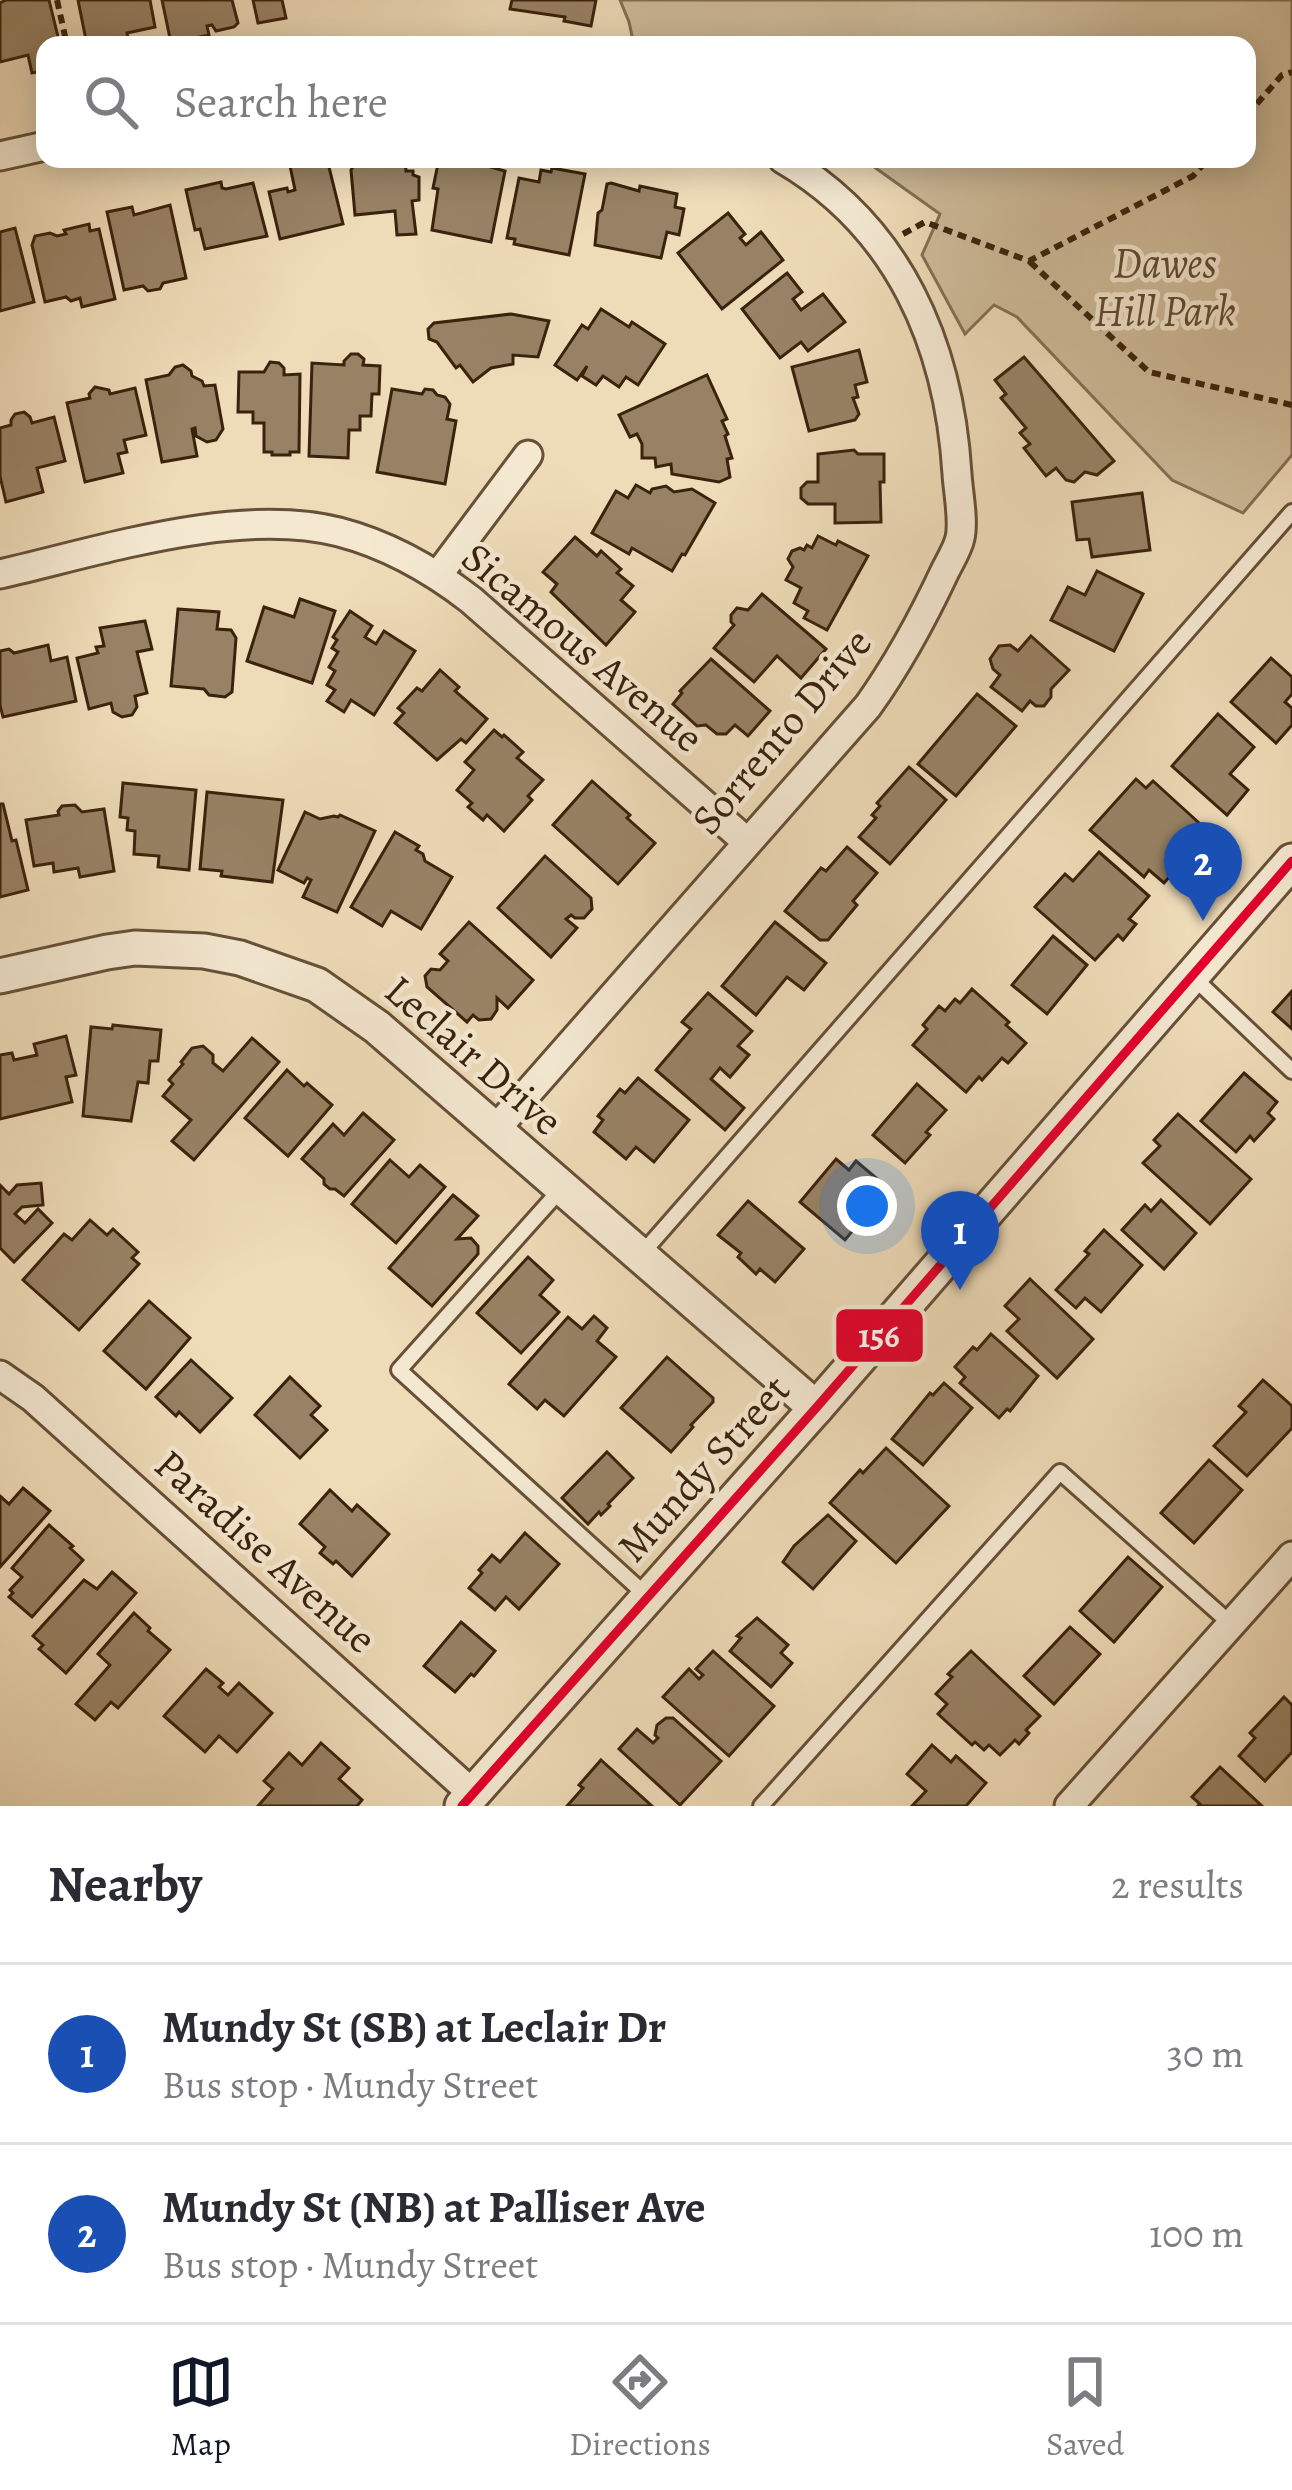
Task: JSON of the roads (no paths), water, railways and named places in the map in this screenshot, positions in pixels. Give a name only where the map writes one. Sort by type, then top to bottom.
[{"type":"street","points":[[0,156],[36,148]]},
{"type":"street","name":"Sorrento Drive","points":[[495,1130],[868,706],[892,672],[960,538],[954,433],[925,319],[883,249],[846,207],[797,168]]},
{"type":"street","points":[[438,574],[528,455]]},
{"type":"street","name":"Sicamous Avenue","points":[[0,574],[156,539],[252,524],[338,532],[390,549],[438,574],[746,841]]},
{"type":"street","name":"Mundy Street","points":[[467,1800],[817,1408],[1292,861]]},
{"type":"street","name":"Leclair Drive","points":[[0,976],[135,948],[204,951],[260,964],[317,985],[348,1005],[817,1408]]},
{"type":"street","name":"Paradise Avenue","points":[[0,1375],[33,1398],[467,1800]]},
{"type":"street","points":[[1069,1806],[1292,1556]]},
{"type":"lane","points":[[639,1257],[1292,512]]},
{"type":"lane","points":[[1192,976],[1292,1071]]},
{"type":"lane","points":[[561,1189],[399,1370],[648,1597]]},
{"type":"lane","points":[[761,1806],[1060,1472],[1231,1624]]},
{"type":"place","name":"Mundy St (NB) at Palliser Ave","points":[[1203,921]]},
{"type":"place","name":"Mundy St (SB) at Leclair Dr","points":[[960,1290]]},
{"type":"park label","name":"Dawes Hill Park","points":[[1165,286]]}]
